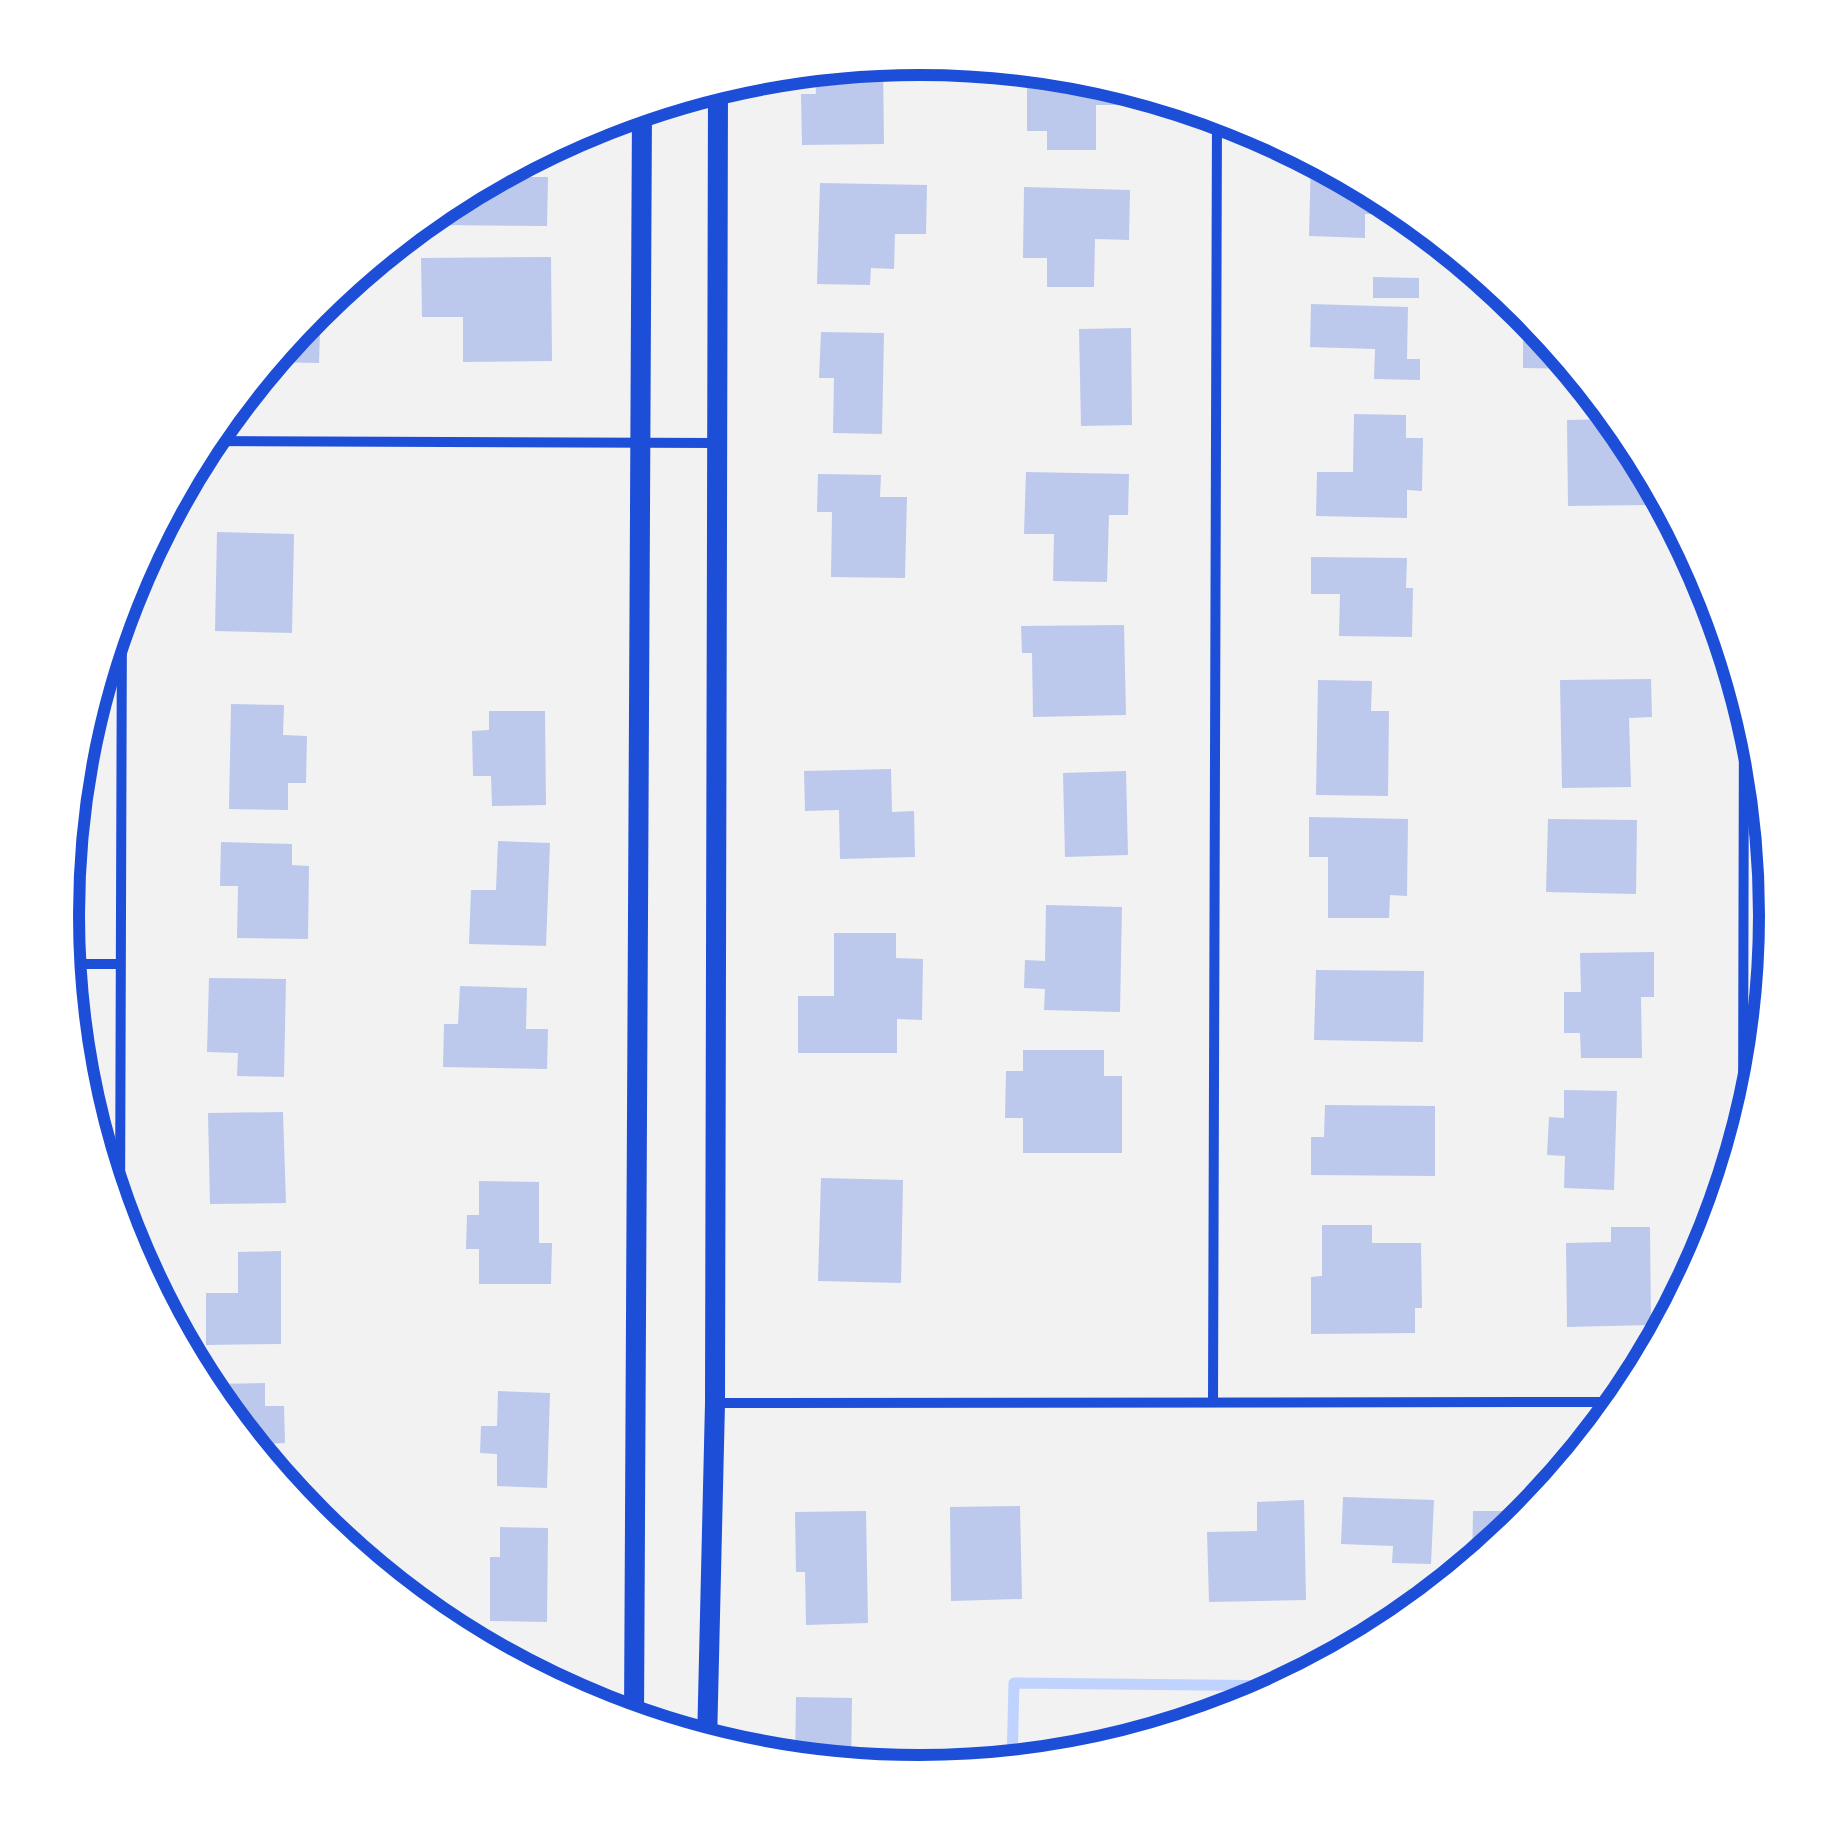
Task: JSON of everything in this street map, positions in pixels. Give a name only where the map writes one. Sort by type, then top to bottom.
[{"type":"main road","points":[[707,1728],[715,1404],[718,100]]},
{"type":"main road","points":[[634,1705],[642,123]]},
{"type":"street","points":[[1214,1402],[1217,130]]},
{"type":"street","points":[[227,441],[718,443]]},
{"type":"street","points":[[120,1173],[122,653]]},
{"type":"street","points":[[1743,1083],[1744,751]]},
{"type":"street","points":[[81,964],[120,964]]},
{"type":"street","points":[[715,1404],[1604,1402]]},
{"type":"building","points":[[883,76],[884,144],[802,145],[801,94],[816,94],[816,81]]},
{"type":"building","points":[[1027,82],[1129,102],[1096,105],[1096,150],[1047,150],[1047,131],[1027,131]]},
{"type":"building","points":[[1311,172],[1381,214],[1365,214],[1365,238],[1309,236]]},
{"type":"building","points":[[526,174],[526,177],[548,177],[547,226],[442,225]]},
{"type":"building","points":[[820,183],[927,185],[926,234],[895,234],[894,269],[871,268],[870,285],[817,284]]},
{"type":"building","points":[[1024,187],[1130,190],[1129,240],[1095,239],[1094,287],[1047,287],[1047,258],[1023,258]]},
{"type":"building","points":[[551,257],[552,361],[463,362],[463,317],[422,317],[421,258]]},
{"type":"building","points":[[1373,277],[1419,278],[1419,298],[1373,298]]},
{"type":"building","points":[[1311,304],[1408,307],[1407,359],[1420,359],[1420,380],[1374,379],[1375,349],[1310,347]]},
{"type":"building","points":[[320,326],[319,363],[287,362]]},
{"type":"building","points":[[1131,328],[1132,425],[1081,426],[1079,329]]},
{"type":"building","points":[[1523,331],[1557,369],[1523,368]]},
{"type":"building","points":[[821,332],[884,333],[882,434],[833,433],[834,378],[819,378]]},
{"type":"building","points":[[1354,414],[1406,415],[1406,438],[1423,438],[1422,491],[1407,490],[1407,518],[1316,516],[1317,472],[1353,472]]},
{"type":"building","points":[[1597,419],[1647,495],[1649,505],[1568,506],[1567,420]]},
{"type":"building","points":[[1026,472],[1129,474],[1128,515],[1109,515],[1107,582],[1053,581],[1054,534],[1024,534]]},
{"type":"building","points":[[818,474],[881,475],[880,497],[907,497],[905,578],[831,577],[832,512],[817,512]]},
{"type":"building","points":[[217,532],[294,534],[292,633],[215,631]]},
{"type":"building","points":[[1311,557],[1407,558],[1406,588],[1413,588],[1412,637],[1339,636],[1340,594],[1311,594]]},
{"type":"building","points":[[1124,625],[1126,715],[1033,717],[1032,653],[1022,653],[1021,626]]},
{"type":"building","points":[[1651,679],[1652,717],[1629,718],[1631,787],[1562,788],[1560,680]]},
{"type":"building","points":[[1318,680],[1372,681],[1371,711],[1389,711],[1388,796],[1316,795]]},
{"type":"building","points":[[231,704],[284,705],[283,735],[307,736],[306,783],[288,783],[288,810],[229,809]]},
{"type":"building","points":[[489,711],[545,711],[546,805],[492,806],[491,776],[473,776],[472,731],[489,730]]},
{"type":"building","points":[[891,769],[892,812],[914,811],[915,857],[840,859],[839,810],[805,811],[804,771]]},
{"type":"building","points":[[1126,771],[1128,855],[1065,857],[1063,773]]},
{"type":"building","points":[[1309,817],[1408,819],[1407,896],[1390,895],[1389,918],[1328,918],[1328,857],[1309,857]]},
{"type":"building","points":[[1548,819],[1637,820],[1636,894],[1546,892]]},
{"type":"building","points":[[498,841],[550,843],[546,946],[469,944],[471,890],[496,890]]},
{"type":"building","points":[[221,842],[292,844],[292,865],[309,866],[308,939],[237,938],[238,886],[220,886]]},
{"type":"building","points":[[1046,905],[1122,907],[1120,1012],[1044,1010],[1045,989],[1024,988],[1025,960],[1045,961]]},
{"type":"building","points":[[834,933],[896,933],[896,958],[923,959],[922,1020],[897,1019],[897,1053],[798,1053],[798,996],[834,996]]},
{"type":"building","points":[[1654,952],[1654,997],[1641,997],[1642,1058],[1581,1058],[1580,1033],[1564,1033],[1564,992],[1581,992],[1580,953]]},
{"type":"building","points":[[1316,970],[1424,971],[1423,1042],[1314,1040]]},
{"type":"building","points":[[209,978],[286,979],[284,1077],[237,1076],[238,1053],[207,1052]]},
{"type":"building","points":[[460,986],[527,988],[526,1029],[548,1029],[547,1069],[443,1067],[444,1024],[458,1024]]},
{"type":"building","points":[[1023,1050],[1104,1050],[1104,1076],[1122,1076],[1122,1153],[1023,1153],[1023,1118],[1005,1118],[1006,1071],[1023,1071]]},
{"type":"building","points":[[1564,1090],[1617,1091],[1614,1190],[1564,1188],[1565,1156],[1547,1155],[1549,1117],[1564,1118]]},
{"type":"building","points":[[1325,1105],[1435,1106],[1435,1176],[1311,1175],[1311,1137],[1324,1137]]},
{"type":"building","points":[[283,1112],[286,1203],[210,1204],[208,1113]]},
{"type":"building","points":[[821,1178],[903,1180],[901,1283],[818,1281]]},
{"type":"building","points":[[479,1181],[539,1182],[539,1243],[552,1243],[551,1284],[479,1284],[479,1249],[466,1249],[467,1215],[479,1215]]},
{"type":"building","points":[[1322,1225],[1372,1225],[1372,1243],[1421,1243],[1422,1308],[1415,1308],[1415,1333],[1311,1334],[1311,1277],[1322,1276]]},
{"type":"building","points":[[1611,1227],[1650,1227],[1651,1325],[1567,1327],[1566,1243],[1611,1242]]},
{"type":"building","points":[[281,1251],[281,1344],[206,1345],[206,1293],[238,1293],[238,1252]]},
{"type":"building","points":[[265,1383],[265,1406],[284,1406],[285,1443],[267,1444],[222,1384]]},
{"type":"building","points":[[498,1391],[550,1393],[547,1488],[497,1486],[497,1454],[480,1453],[481,1426],[497,1426]]},
{"type":"building","points":[[1343,1497],[1434,1500],[1431,1564],[1392,1563],[1393,1546],[1341,1544]]},
{"type":"building","points":[[1304,1500],[1306,1600],[1209,1602],[1207,1532],[1257,1531],[1257,1502]]},
{"type":"building","points":[[1020,1506],[1022,1599],[951,1601],[950,1507]]},
{"type":"building","points":[[866,1511],[868,1623],[806,1625],[805,1572],[796,1572],[795,1512]]},
{"type":"building","points":[[1473,1511],[1513,1511],[1474,1547]]},
{"type":"building","points":[[500,1527],[548,1528],[547,1622],[490,1621],[490,1557],[500,1557]]},
{"type":"building","points":[[796,1697],[852,1698],[851,1753],[795,1747]]},
{"type":"waterway","points":[[1012,1751],[1014,1683],[1255,1686]]}]
